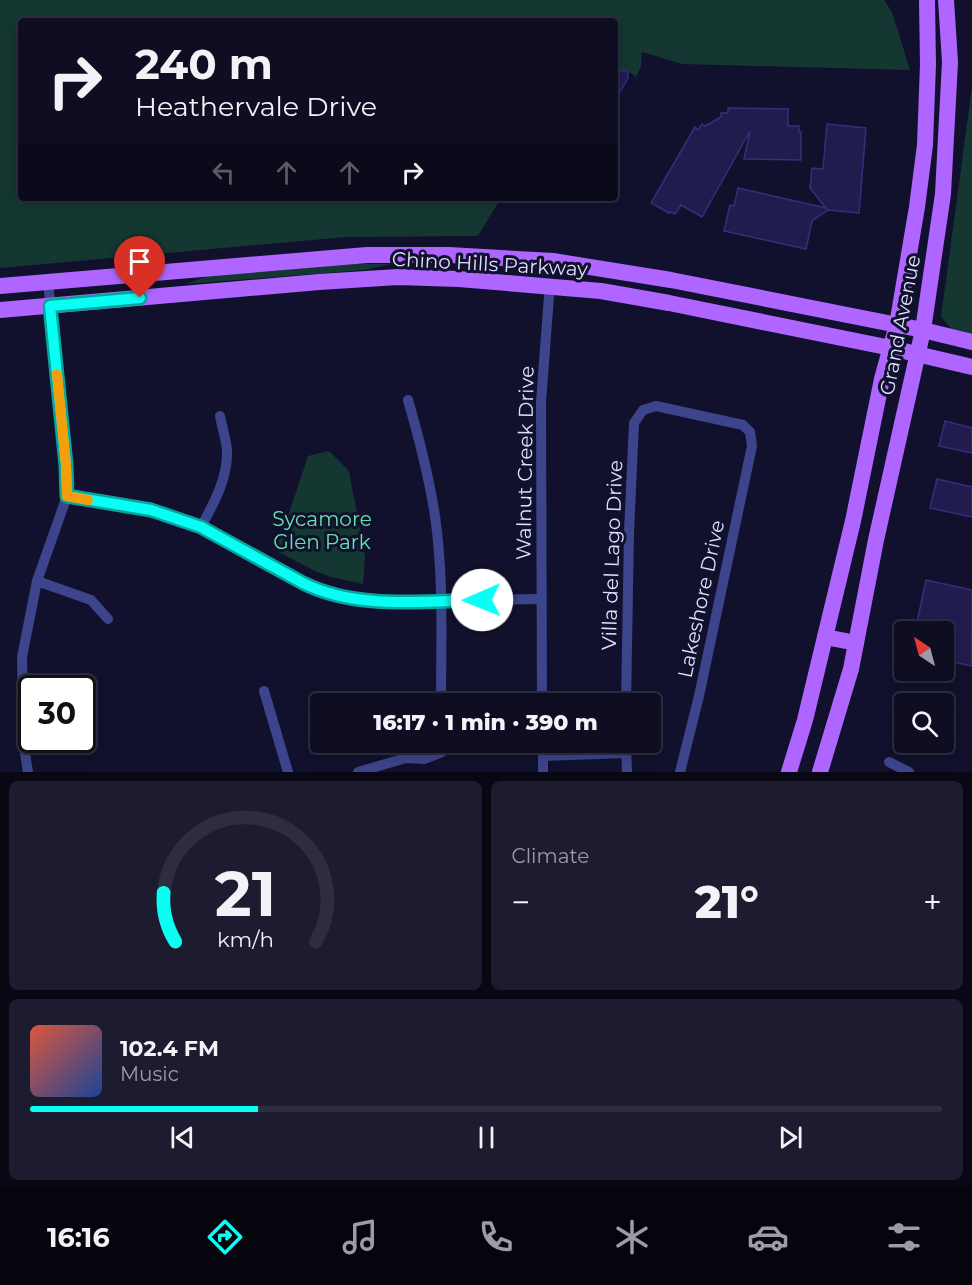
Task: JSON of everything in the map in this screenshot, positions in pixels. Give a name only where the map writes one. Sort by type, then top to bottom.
[{"type":"main road","name":"Grand Avenue","points":[[789,772],[805,720],[824,642],[897,325],[922,166],[927,89],[927,0]]},
{"type":"main road","name":"Grand Avenue","points":[[820,772],[855,648],[876,540],[923,330],[944,194],[950,62],[946,0]]},
{"type":"main road","points":[[927,89],[939,102],[939,167],[944,194]]},
{"type":"main road","name":"Chino Hills Parkway","points":[[0,286],[344,256],[449,255],[553,261],[636,274],[923,330],[972,342]]},
{"type":"main road","name":"Chino Hills Parkway","points":[[0,310],[330,281],[398,277],[459,279],[601,291],[891,348],[972,367]]},
{"type":"main road","points":[[824,642],[855,648]]},
{"type":"street","points":[[28,772],[24,747],[22,657],[37,581],[67,496],[48,282]]},
{"type":"street","name":"Walnut Creek Drive","points":[[542,693],[541,402],[549,296]]},
{"type":"street","points":[[408,400],[417,430],[435,516],[442,601],[441,693]]},
{"type":"street","name":"Villa del Lago Drive","points":[[626,693],[634,423],[643,410],[656,406],[743,425],[750,432]]},
{"type":"street","points":[[201,527],[215,502],[224,476],[226,449],[220,416]]},
{"type":"street","name":"Lakeshore Drive","points":[[680,772],[699,696],[752,446],[750,432]]},
{"type":"street","points":[[67,496],[151,510],[201,527],[319,591],[345,598],[368,601],[541,599]]},
{"type":"street","points":[[37,581],[91,600],[108,619]]},
{"type":"street","points":[[264,691],[288,772]]},
{"type":"street","points":[[358,772],[406,758],[424,759],[433,753]]},
{"type":"street","points":[[543,772],[543,756],[574,753]]},
{"type":"street","points":[[626,753],[627,772]]},
{"type":"street","points":[[889,762],[909,772]]},
{"type":"green space","points":[[0,0],[884,0],[892,12],[910,70],[682,64],[642,52],[641,66],[636,77],[628,71],[618,71],[618,18],[18,18],[18,201],[499,201],[478,236],[346,237],[0,268]]},
{"type":"green space","points":[[972,87],[972,334],[952,329],[941,317]]},
{"type":"green space","points":[[338,264],[392,264],[364,270],[185,284],[208,276]]},
{"type":"green space","name":"Sycamore Glen Park","points":[[329,451],[349,471],[365,557],[363,584],[315,571],[273,549],[290,510],[308,456]]},
{"type":"building","points":[[618,70],[628,71],[628,78],[618,95]]},
{"type":"building","points":[[728,108],[788,109],[788,126],[799,126],[799,132],[801,132],[801,160],[744,159],[750,131],[702,217],[681,205],[675,214],[651,203],[695,127],[698,130],[702,124],[705,126],[721,117],[721,113],[728,113]]},
{"type":"building","points":[[827,124],[866,128],[859,213],[828,210],[812,221],[806,249],[724,231],[730,205],[734,206],[738,188],[826,208],[810,188],[812,168],[823,169]]},
{"type":"building","points":[[945,421],[972,428],[972,453],[939,446]]},
{"type":"building","points":[[937,479],[972,487],[972,517],[930,508]]},
{"type":"building","points":[[926,580],[972,590],[972,666],[954,662],[954,621],[917,621]]},
{"type":"slow traffic","points":[[57,374],[67,496],[88,500]]},
{"type":"route","points":[[140,298],[50,306],[67,496],[151,510],[201,527],[319,591],[345,598],[368,601],[482,600]]}]
